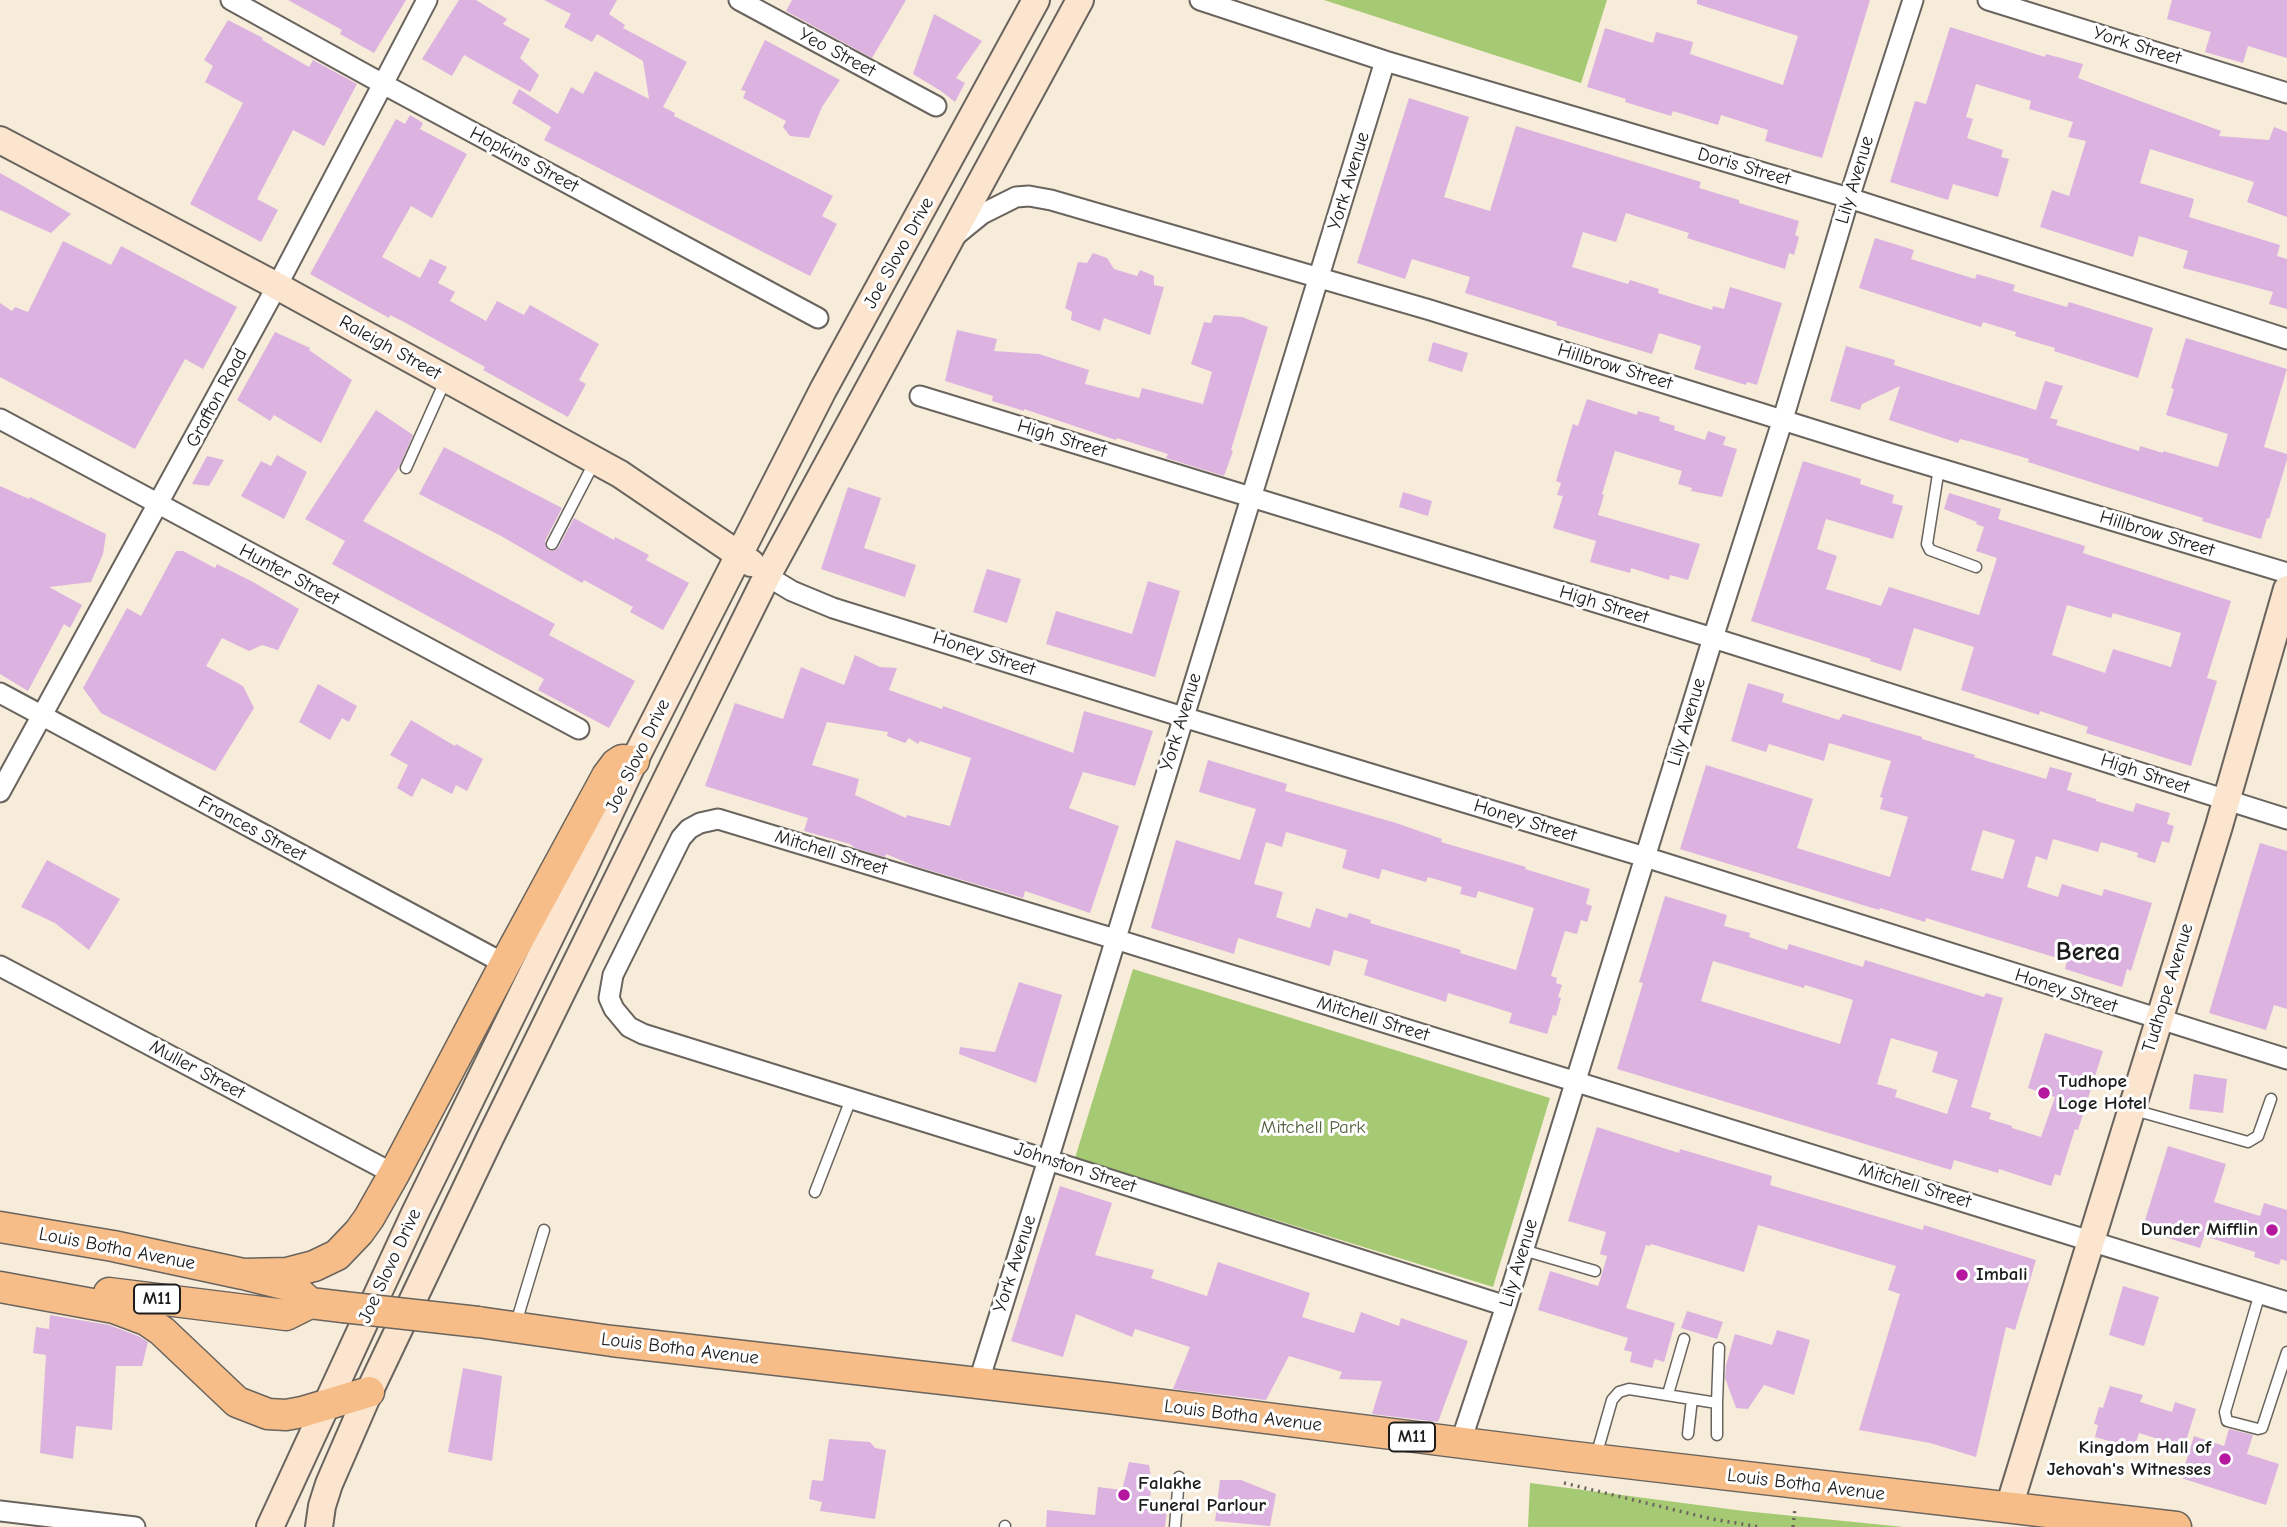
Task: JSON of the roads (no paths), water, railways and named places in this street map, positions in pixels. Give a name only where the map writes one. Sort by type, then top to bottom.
[{"type":"main road","name":"Joe Slovo Drive","points":[[270,1527],[415,1213],[738,553],[823,390],[1036,0]]},
{"type":"main road","name":"Joe Slovo Drive","points":[[319,1527],[329,1484],[369,1392],[490,1138],[767,576],[1080,0]]},
{"type":"main road","name":"Raleigh Street","points":[[0,140],[277,286],[620,474],[738,553],[767,576]]},
{"type":"main road","name":"Tudhope Avenue","points":[[2008,1507],[2227,800],[2287,589]]},
{"type":"main road","points":[[243,1274],[296,1272],[337,1255],[351,1242],[369,1218],[394,1174],[607,776],[622,760],[634,761]]},
{"type":"main road","name":"Louis Botha Avenue","points":[[0,1227],[113,1246],[243,1274],[291,1286],[310,1303]]},
{"type":"main road","name":"Louis Botha Avenue","points":[[0,1278],[286,1315],[310,1303],[478,1322],[1460,1444],[2176,1527]]},
{"type":"main road","points":[[0,1287],[114,1308],[146,1320],[162,1331],[237,1402],[251,1409],[286,1415],[369,1392]]},
{"type":"street","name":"Hopkins Street","points":[[231,0],[818,318]]},
{"type":"street","name":"Grafton Road","points":[[0,792],[277,286],[427,0]]},
{"type":"street","name":"Yeo Street","points":[[739,0],[936,106]]},
{"type":"street","name":"Doris Street","points":[[1200,0],[1385,61],[1849,198],[2287,338]]},
{"type":"street","name":"Lily Avenue","points":[[1460,1444],[1506,1306],[1783,419],[1849,198],[1913,0]]},
{"type":"street","name":"York Street","points":[[1987,0],[2287,93]]},
{"type":"street","name":"York Avenue","points":[[978,1384],[1385,61]]},
{"type":"street","name":"Hillbrow Street","points":[[951,240],[982,214],[1016,197],[1029,196],[1320,278],[2287,573]]},
{"type":"street","name":"High Street","points":[[920,396],[1713,638],[2287,819]]},
{"type":"street","name":"Hunter Street","points":[[0,419],[579,729]]},
{"type":"street","name":"Honey Street","points":[[767,576],[792,591],[833,608],[1645,857],[2287,1059]]},
{"type":"street","name":"Frances Street","points":[[0,693],[505,964]]},
{"type":"street","name":"Mitchell Street","points":[[643,1034],[629,1027],[614,1009],[609,998],[613,975],[675,847],[689,829],[710,819],[718,819],[1115,939],[2287,1302]]},
{"type":"street","name":"Muller Street","points":[[0,966],[394,1174]]},
{"type":"street","name":"Johnston Street","points":[[643,1034],[1506,1306]]},
{"type":"street","points":[[0,1511],[135,1527]]},
{"type":"lane","points":[[406,468],[446,379]]},
{"type":"lane","points":[[552,544],[595,461]]},
{"type":"lane","points":[[1939,468],[1927,544],[1930,550],[1976,567]]},
{"type":"lane","points":[[815,1192],[851,1099]]},
{"type":"lane","points":[[2131,1109],[2248,1142],[2258,1136],[2272,1099]]},
{"type":"lane","points":[[515,1327],[544,1230]]},
{"type":"lane","points":[[1523,1250],[1595,1271]]},
{"type":"lane","points":[[2260,1293],[2225,1412],[2227,1421],[2262,1428],[2287,1352]]},
{"type":"lane","points":[[1668,1394],[1684,1339]]},
{"type":"lane","points":[[1717,1436],[1719,1348]]},
{"type":"lane","points":[[1595,1460],[1612,1400],[1619,1392],[1629,1389],[1717,1403]]},
{"type":"lane","points":[[1688,1434],[1692,1399]]},
{"type":"lane","points":[[1175,1527],[1179,1476]]},
{"type":"place","name":"Tudhope Loge Hotel","points":[[2044,1093]]},
{"type":"place","name":"Dunder Mifflin","points":[[2272,1230]]},
{"type":"place","name":"Imbali","points":[[1962,1275]]},
{"type":"place","name":"Kingdom Hall of Jehovah's Witnesses","points":[[2225,1459]]},
{"type":"place","name":"Falakhe Funeral Parlour","points":[[1124,1495]]},
{"type":"district","name":"Berea","points":[[2088,953]]},
{"type":"park label","name":"Mitchell Park","points":[[1313,1128]]}]
